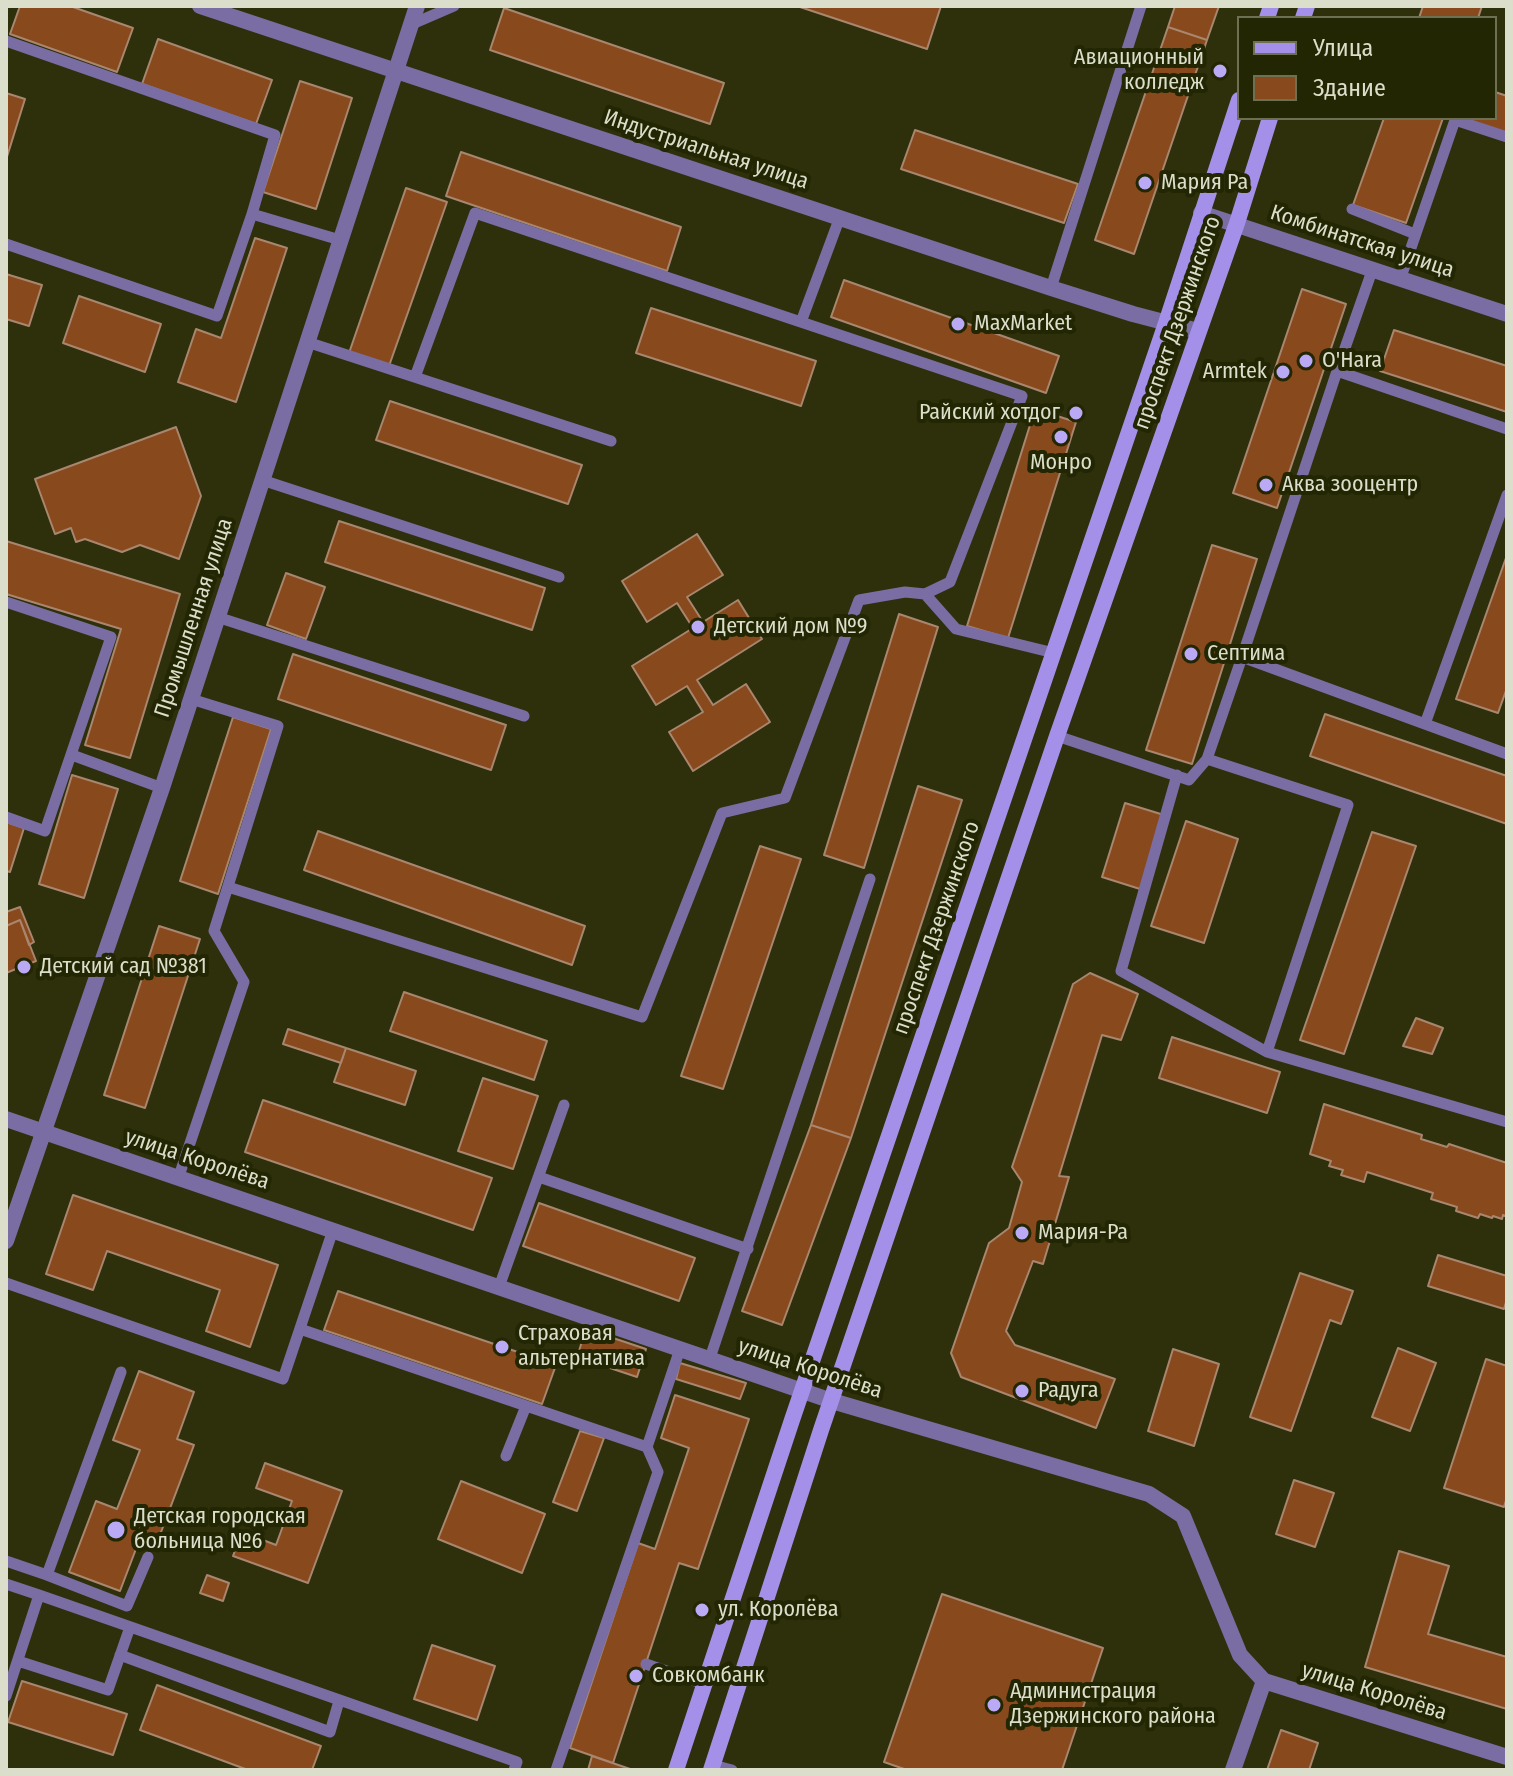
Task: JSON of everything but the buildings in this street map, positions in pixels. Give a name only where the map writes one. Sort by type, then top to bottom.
[{"type":"main road","name":"проспект Дзержинского","points":[[676,1770],[1237,106]]},
{"type":"main road","name":"проспект Дзержинского","points":[[712,1768],[832,1401],[1057,736],[1237,223],[1269,120]]},
{"type":"street","name":"Индустриальная улица","points":[[200,6],[1051,288],[1198,331]]},
{"type":"street","name":"Промышленная улица","points":[[6,1241],[162,788],[417,6]]},
{"type":"street","name":"Комбинатская улица","points":[[1201,213],[1506,311]]},
{"type":"street","name":"улица Королёва","points":[[6,1119],[832,1401],[1149,1494],[1183,1516],[1240,1655],[1264,1681],[1507,1757]]},
{"type":"street","points":[[1233,1770],[1264,1681]]},
{"type":"lane","points":[[410,25],[454,6]]},
{"type":"lane","points":[[1051,288],[1141,6]]},
{"type":"lane","points":[[6,41],[275,135],[217,316],[6,244]]},
{"type":"lane","points":[[1401,277],[1455,120],[1507,137]]},
{"type":"lane","points":[[1352,209],[1415,234]]},
{"type":"lane","points":[[228,887],[642,1017],[722,813],[785,798],[859,600],[905,592],[925,594],[950,582],[1022,396],[475,213],[415,377]]},
{"type":"lane","points":[[252,214],[340,240]]},
{"type":"lane","points":[[801,322],[840,217]]},
{"type":"lane","points":[[1057,736],[1189,780],[1207,759],[1373,268]]},
{"type":"lane","points":[[307,342],[611,441]]},
{"type":"lane","points":[[1337,371],[1507,429]]},
{"type":"lane","points":[[262,480],[559,577]]},
{"type":"lane","points":[[1425,724],[1507,495]]},
{"type":"lane","points":[[925,594],[956,629],[1054,653]]},
{"type":"lane","points":[[6,602],[111,637],[45,831],[6,817]]},
{"type":"lane","points":[[217,617],[524,716]]},
{"type":"lane","points":[[1242,657],[1507,754]]},
{"type":"lane","points":[[179,1176],[244,982],[214,931],[278,726],[191,699]]},
{"type":"lane","points":[[72,755],[162,788]]},
{"type":"lane","points":[[1207,759],[1348,805],[1267,1052]]},
{"type":"lane","points":[[1177,775],[1121,971],[1267,1052],[1507,1122]]},
{"type":"lane","points":[[710,1358],[870,879]]},
{"type":"lane","points":[[499,1287],[564,1105]]},
{"type":"lane","points":[[539,1177],[748,1249]]},
{"type":"lane","points":[[6,1283],[283,1379],[333,1230]]},
{"type":"lane","points":[[300,1329],[647,1447]]},
{"type":"lane","points":[[556,1770],[600,1649],[658,1472],[647,1447],[680,1349]]},
{"type":"lane","points":[[47,1575],[121,1372]]},
{"type":"lane","points":[[506,1456],[526,1406]]},
{"type":"lane","points":[[6,1561],[127,1606],[148,1557]]},
{"type":"lane","points":[[6,1584],[517,1762],[514,1770]]},
{"type":"lane","points":[[6,1696],[39,1595]]},
{"type":"lane","points":[[18,1661],[108,1690],[130,1627]]},
{"type":"lane","points":[[120,1655],[330,1732],[339,1701]]},
{"type":"lane","points":[[646,1664],[704,1684]]},
{"type":"lane","points":[[712,1768],[732,1770]]},
{"type":"place","name":"Авиационный колледж","points":[[1220,71]]},
{"type":"place","name":"Мария Ра","points":[[1145,183]]},
{"type":"place","name":"MaxMarket","points":[[958,324]]},
{"type":"place","name":"O'Hara","points":[[1306,361]]},
{"type":"place","name":"Armtek","points":[[1283,372]]},
{"type":"place","name":"Райский хотдог","points":[[1076,413]]},
{"type":"place","name":"Монро","points":[[1061,437]]},
{"type":"place","name":"Аква зооцентр","points":[[1266,485]]},
{"type":"place","name":"Детский дом №9","points":[[698,627]]},
{"type":"place","name":"Септима","points":[[1191,654]]},
{"type":"place","name":"Детский сад №381","points":[[24,967]]},
{"type":"place","name":"Мария-Ра","points":[[1022,1233]]},
{"type":"place","name":"Страховая альтернатива","points":[[502,1347]]},
{"type":"place","name":"Радуга","points":[[1022,1391]]},
{"type":"place","name":"Детская городская больница №6","points":[[116,1530]]},
{"type":"place","name":"ул. Королёва","points":[[702,1610]]},
{"type":"place","name":"Совкомбанк","points":[[636,1676]]},
{"type":"place","name":"Администрация Дзержинского района","points":[[994,1705]]}]
